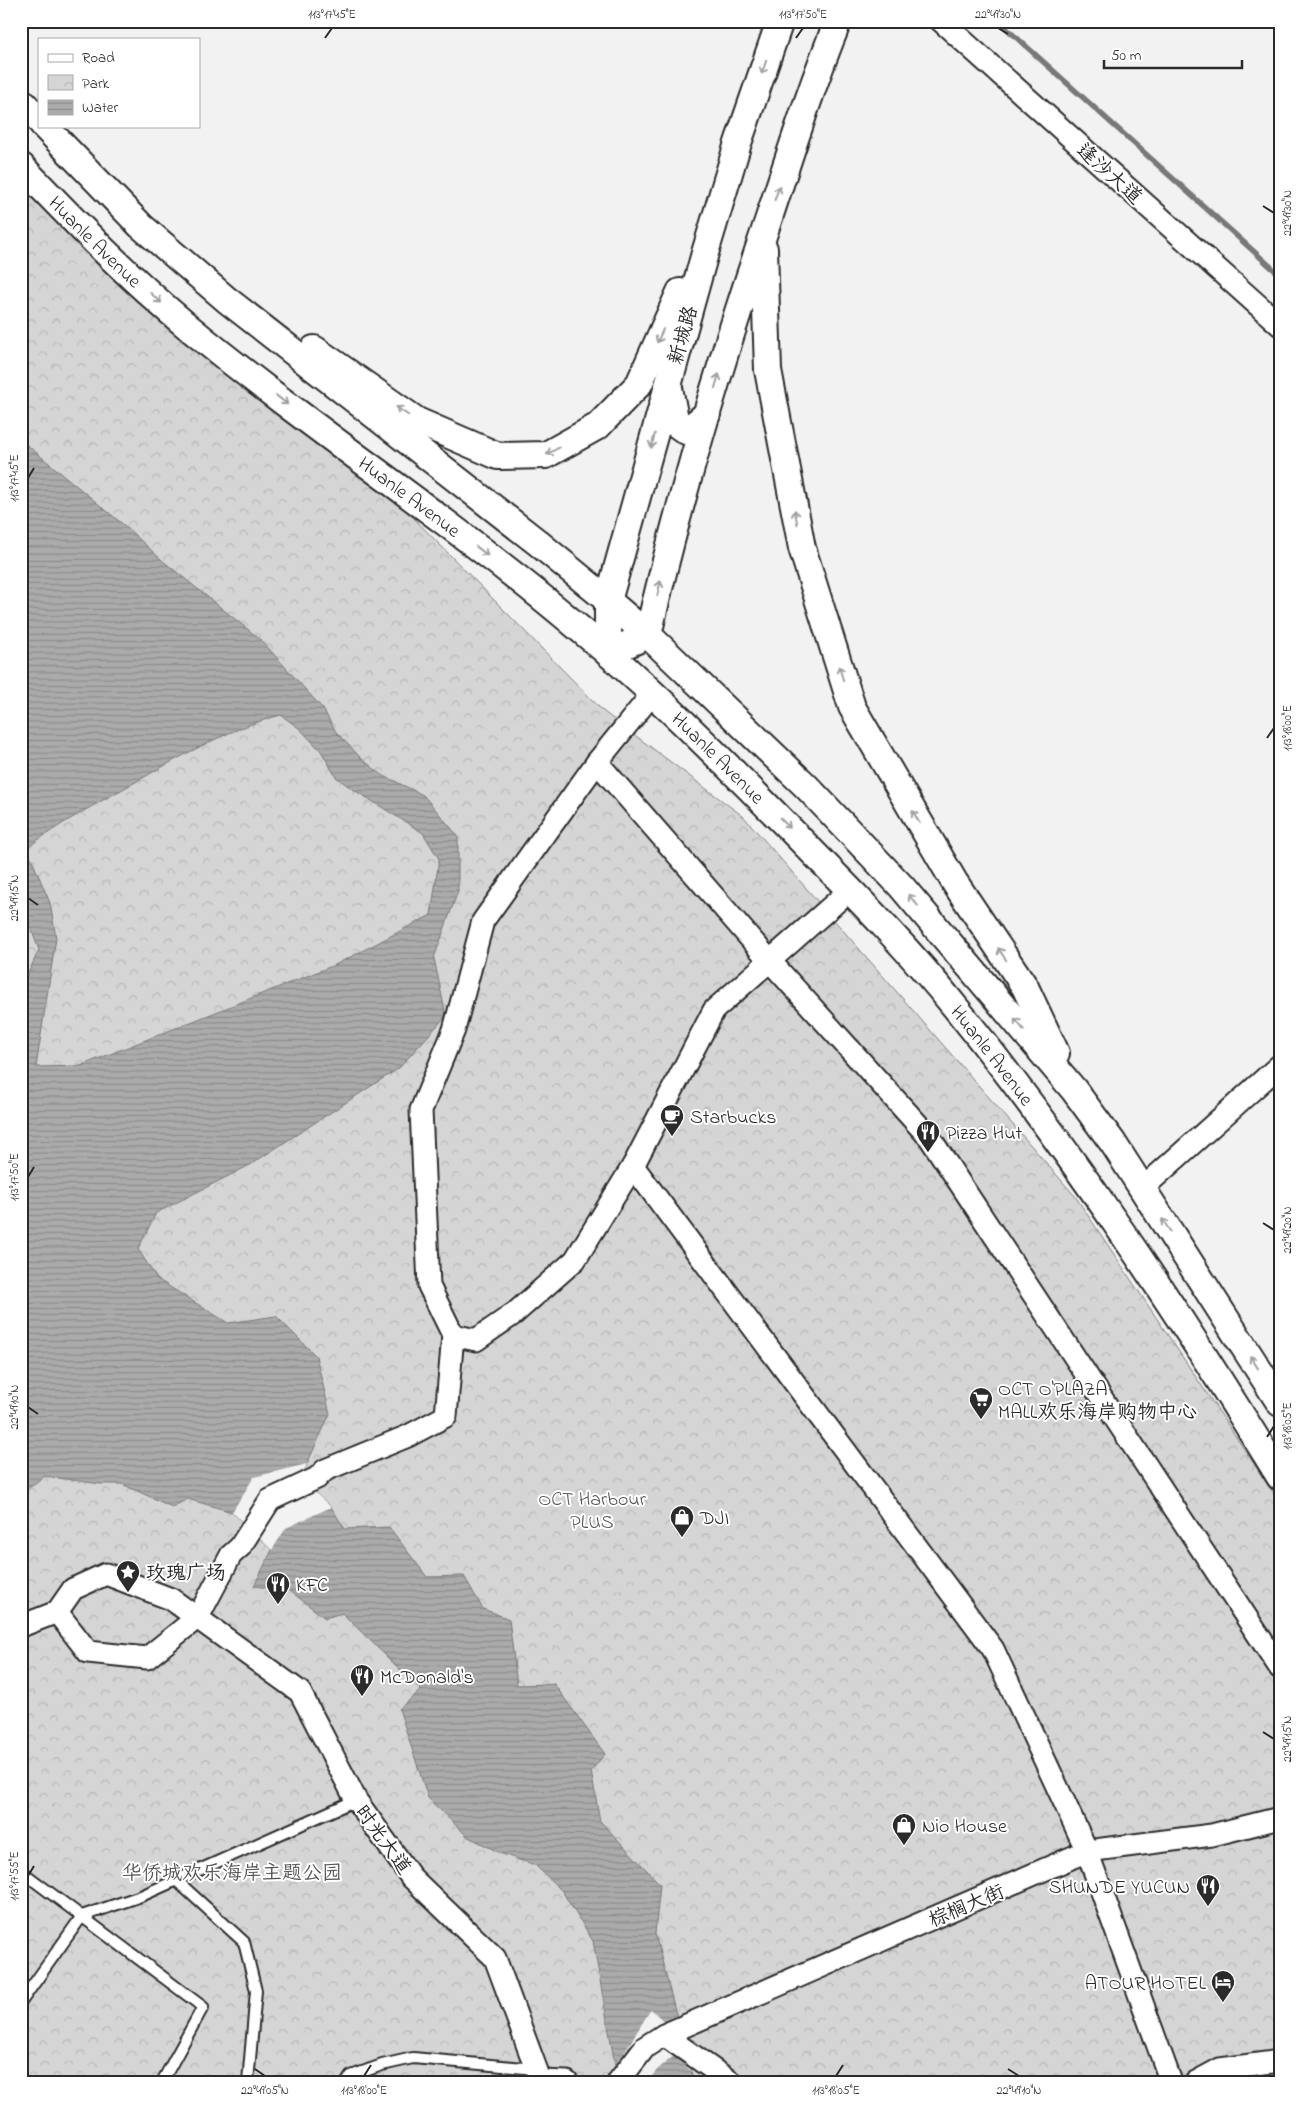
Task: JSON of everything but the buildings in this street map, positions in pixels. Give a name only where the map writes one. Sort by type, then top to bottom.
[{"type":"street","name":"新城路","points":[[608,653],[608,601],[722,195],[780,21]]},
{"type":"street","points":[[608,653],[648,635],[663,569],[738,310],[818,71],[838,21]]},
{"type":"street","name":"逢沙大道","points":[[941,21],[1280,325]]},
{"type":"street","points":[[21,101],[38,119]]},
{"type":"street","name":"Huanle Avenue","points":[[46,128],[140,226],[227,300],[463,484],[608,601],[648,635],[806,786],[901,886],[1074,1090],[1143,1188],[1280,1404]]},
{"type":"street","name":"Huanle Avenue","points":[[21,166],[70,218],[184,324],[339,444],[440,518],[571,621],[608,653],[734,772],[893,934],[956,1008],[1088,1180],[1280,1476]]},
{"type":"street","points":[[168,250],[275,321],[417,421],[498,456],[546,455],[598,426],[639,384],[722,195]]},
{"type":"street","points":[[764,233],[768,370],[802,548],[852,707],[954,883],[1024,987],[1074,1090]]},
{"type":"street","points":[[668,382],[676,424],[686,431],[707,414]]},
{"type":"street","points":[[440,518],[463,484]]},
{"type":"street","points":[[21,1626],[56,1612],[88,1652],[147,1658],[198,1617],[231,1555],[240,1547],[270,1500],[317,1478],[325,1470],[408,1436],[446,1416],[453,1335],[429,1286],[421,1110],[454,1030],[483,921],[597,762],[652,694]]},
{"type":"street","points":[[734,772],[762,743]]},
{"type":"street","points":[[597,762],[770,961],[930,1138],[1280,1668]]},
{"type":"street","points":[[453,1335],[476,1340],[515,1314],[575,1260],[633,1166],[714,1010],[850,890]]},
{"type":"street","points":[[1143,1188],[1280,1065]]},
{"type":"street","points":[[633,1166],[993,1649],[1087,1851],[1170,2082]]},
{"type":"street","name":"时光大道","points":[[56,1612],[73,1589],[106,1574],[171,1599],[300,1692],[356,1800],[411,1878],[495,1958],[539,2077]]},
{"type":"street","name":"棕榈大街","points":[[618,2082],[645,2047],[664,2035],[1087,1851],[1212,1835],[1280,1818]]},
{"type":"street","points":[[664,2035],[731,2082]]},
{"type":"street","points":[[1196,2082],[1220,2069],[1280,2061]]},
{"type":"street","points":[[539,2077],[567,2082]]},
{"type":"lane","points":[[21,2002],[82,1916],[141,1896],[356,1800]]},
{"type":"lane","points":[[21,1871],[203,2007],[162,2082]]},
{"type":"lane","points":[[176,1880],[244,1942],[256,1991],[248,2082]]},
{"type":"lane","points":[[347,2082],[351,2076],[382,2065],[413,2058],[539,2077]]},
{"type":"lane","points":[[250,2063],[257,2082]]},
{"type":"green space","name":"OCT Harbour PLUS","points":[[21,171],[394,498],[604,712],[744,817],[1075,1196],[1280,1503],[1280,2082],[21,2082]]},
{"type":"water","points":[[21,440],[125,526],[163,561],[261,640],[323,709],[336,732],[362,759],[382,775],[423,795],[458,836],[458,891],[434,958],[446,1016],[399,1068],[250,1165],[156,1213],[138,1249],[157,1279],[228,1323],[276,1316],[316,1356],[330,1414],[300,1479],[331,1507],[345,1529],[389,1527],[427,1577],[464,1576],[483,1609],[509,1619],[517,1685],[554,1684],[605,1754],[591,1771],[600,1821],[660,1884],[655,1934],[694,2082],[618,2082],[593,1941],[562,1891],[535,1865],[502,1854],[467,1836],[428,1798],[399,1709],[421,1690],[342,1613],[325,1618],[290,1591],[254,1586],[272,1550],[232,1512],[188,1499],[172,1507],[122,1484],[101,1484],[44,1476],[21,1494],[21,988],[39,950],[21,901]],"holes":[[[281,715],[300,729],[321,751],[336,777],[423,833],[439,859],[431,915],[337,964],[80,1066],[36,1067],[56,938],[50,903],[27,848],[52,830],[92,806],[186,754],[223,736]]]},
{"type":"pier","points":[[307,1464],[300,1479],[331,1507],[286,1528],[272,1550],[232,1512],[254,1477]]},
{"type":"pier","points":[[651,2009],[683,2040],[691,2071],[675,2055],[658,2069],[647,2082],[618,2082],[616,2066]]},
{"type":"waterway","points":[[998,21],[1280,275]]},
{"type":"place","name":"Starbucks","points":[[672,1137]]},
{"type":"place","name":"Pizza Hut","points":[[928,1153]]},
{"type":"place","name":"OCT O'PLAZA MALL欢乐海岸购物中心","points":[[981,1420]]},
{"type":"place","name":"DJI","points":[[682,1538]]},
{"type":"place","name":"玫瑰广场","points":[[128,1593]]},
{"type":"place","name":"KFC","points":[[278,1605]]},
{"type":"place","name":"McDonald's","points":[[362,1697]]},
{"type":"place","name":"Nio House","points":[[904,1846]]},
{"type":"place","name":"SHUNDE YUCUN","points":[[1208,1907]]},
{"type":"place","name":"ATOUR HOTEL","points":[[1223,2003]]},
{"type":"park label","name":"华侨城欢乐海岸主题公园","points":[[232,1872]]}]
